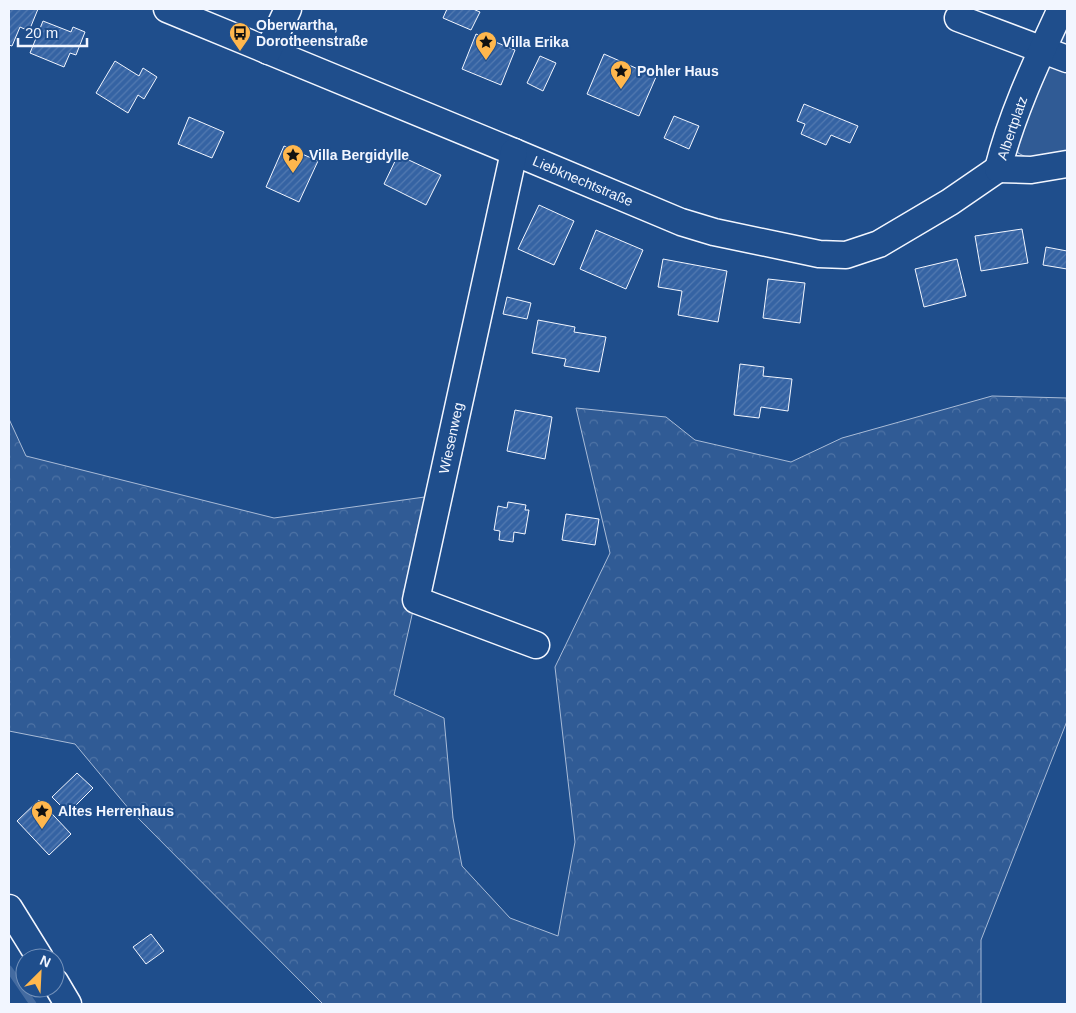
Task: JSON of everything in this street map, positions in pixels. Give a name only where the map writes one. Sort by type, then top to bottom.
[{"type":"street","name":"Liebknechtstraße","points":[[167,9],[689,225],[819,254],[846,255],[879,244],[950,202],[998,169]]},
{"type":"street","points":[[268,51],[288,9]]},
{"type":"street","name":"Albertplatz","points":[[1061,9],[1019,102],[998,169],[1031,170],[1067,164]]},
{"type":"street","points":[[958,18],[1067,59]]},
{"type":"street","name":"Wiesenweg","points":[[514,152],[416,600],[536,645]]},
{"type":"street","points":[[9,908],[34,948]]},
{"type":"shaded area","points":[[1067,23],[1067,152],[1028,158],[1018,153],[1016,142]]},
{"type":"green space","points":[[992,396],[1067,398],[1067,721],[981,940],[981,1004],[323,1004],[129,809],[75,744],[9,731],[9,419],[26,456],[274,518],[439,495],[394,695],[444,718],[453,818],[462,866],[510,918],[558,936],[575,842],[555,667],[610,553],[576,408],[666,417],[695,440],[791,462],[842,438]]},
{"type":"building","points":[[9,9],[38,9],[29,31],[20,27],[12,46],[9,45]]},
{"type":"building","points":[[447,9],[473,9],[480,12],[471,30],[443,18]]},
{"type":"building","points":[[43,21],[71,32],[73,27],[85,32],[76,55],[70,53],[64,67],[30,53]]},
{"type":"building","points":[[476,34],[515,50],[501,85],[462,69]]},
{"type":"building","points":[[604,54],[656,77],[639,116],[587,94]]},
{"type":"building","points":[[540,56],[556,63],[543,91],[527,83]]},
{"type":"building","points":[[115,61],[139,76],[143,68],[157,77],[144,99],[138,95],[128,113],[96,93]]},
{"type":"building","points":[[804,104],[858,126],[850,143],[831,135],[826,145],[801,134],[805,124],[797,121]]},
{"type":"building","points":[[674,116],[699,126],[689,149],[664,138]]},
{"type":"building","points":[[189,117],[224,132],[212,158],[178,144]]},
{"type":"building","points":[[284,146],[318,161],[299,202],[266,187]]},
{"type":"building","points":[[398,155],[441,175],[426,205],[384,184]]},
{"type":"building","points":[[539,205],[574,221],[554,265],[518,249]]},
{"type":"building","points":[[1022,229],[1028,263],[981,271],[975,236]]},
{"type":"building","points":[[596,230],[643,250],[626,289],[580,269]]},
{"type":"building","points":[[1046,247],[1067,251],[1067,269],[1043,265]]},
{"type":"building","points":[[663,259],[727,271],[718,322],[678,315],[682,291],[658,287]]},
{"type":"building","points":[[957,259],[966,296],[924,307],[915,269]]},
{"type":"building","points":[[768,279],[805,283],[800,323],[763,318]]},
{"type":"building","points":[[507,297],[531,303],[527,319],[503,314]]},
{"type":"building","points":[[538,320],[575,327],[574,332],[606,337],[599,372],[564,366],[566,359],[532,353]]},
{"type":"building","points":[[740,364],[764,367],[763,376],[792,379],[788,411],[761,407],[759,418],[734,415]]},
{"type":"building","points":[[515,410],[552,417],[545,459],[507,451]]},
{"type":"building","points":[[508,502],[526,505],[525,510],[529,510],[525,534],[514,532],[513,542],[499,540],[500,531],[494,530],[498,506],[507,508]]},
{"type":"building","points":[[566,514],[599,519],[595,545],[562,540]]},
{"type":"building","points":[[77,773],[93,788],[68,813],[52,797]]},
{"type":"building","points":[[39,800],[71,834],[49,855],[17,821]]},
{"type":"building","points":[[151,934],[164,951],[146,964],[133,947]]},
{"type":"waterway","points":[[9,969],[33,1004]]},
{"type":"place","name":"Oberwartha, Dorotheenstraße","points":[[240,52]]},
{"type":"place","name":"Villa Erika","points":[[486,61]]},
{"type":"place","name":"Pohler Haus","points":[[621,90]]},
{"type":"place","name":"Villa Bergidylle","points":[[293,174]]},
{"type":"place","name":"Altes Herrenhaus","points":[[42,830]]}]
